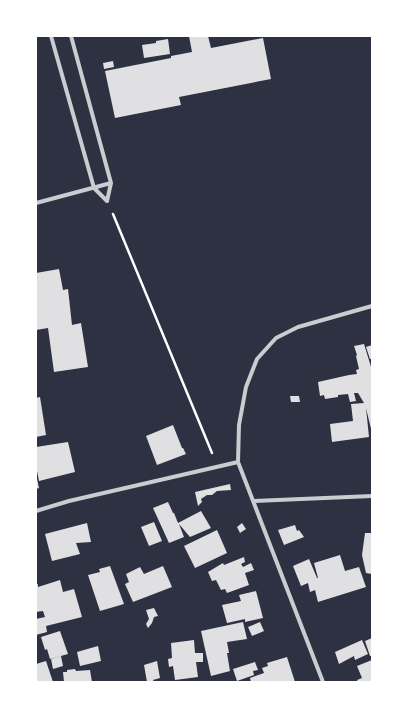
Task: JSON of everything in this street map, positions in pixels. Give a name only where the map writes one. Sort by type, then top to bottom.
[{"type":"street","points":[[51,36],[94,188],[107,201]]},
{"type":"street","points":[[71,36],[111,183],[107,201]]},
{"type":"street","points":[[36,203],[111,183]]},
{"type":"street","points":[[323,682],[238,462],[239,425],[246,387],[257,359],[276,338],[298,327],[372,306]]},
{"type":"street","points":[[36,511],[69,501],[238,462]]},
{"type":"street","points":[[253,501],[372,496]]},
{"type":"path","points":[[107,201],[218,466]]},
{"type":"building","points":[[189,36],[208,36],[211,48],[263,38],[271,79],[179,97],[181,105],[115,118],[105,71],[171,58],[171,56],[192,52]]},
{"type":"building","points":[[168,39],[170,54],[144,58],[142,45]]},
{"type":"building","points":[[113,61],[114,67],[104,69],[103,63]]},
{"type":"building","points":[[59,269],[63,290],[68,289],[72,325],[81,323],[88,367],[54,372],[48,328],[36,330],[36,273]]},
{"type":"building","points":[[364,344],[372,370],[372,433],[366,408],[369,437],[332,442],[330,424],[353,421],[351,404],[364,403],[358,393],[354,393],[356,401],[350,402],[348,394],[325,399],[324,395],[320,396],[318,382],[357,374],[356,370],[359,369],[354,346]]},
{"type":"building","points":[[372,345],[372,359],[370,359],[366,347]]},
{"type":"building","points":[[290,396],[299,396],[300,402],[291,402]]},
{"type":"building","points":[[40,397],[46,435],[36,437],[36,398]]},
{"type":"building","points":[[173,425],[186,454],[157,465],[146,436]]},
{"type":"building","points":[[68,442],[75,472],[39,481],[36,466],[36,447]]},
{"type":"building","points":[[36,474],[39,488],[36,489]]},
{"type":"building","points":[[230,484],[231,490],[217,491],[212,495],[207,495],[201,499],[202,502],[198,506],[195,492]]},
{"type":"building","points":[[168,502],[178,523],[201,511],[211,528],[190,537],[179,524],[184,537],[169,543],[153,508]]},
{"type":"building","points":[[154,522],[162,541],[149,546],[141,527]]},
{"type":"building","points":[[87,523],[91,542],[76,543],[80,554],[52,561],[45,534]]},
{"type":"building","points":[[242,523],[246,529],[240,533],[237,527]]},
{"type":"building","points":[[295,525],[297,531],[299,530],[304,537],[284,545],[278,530]]},
{"type":"building","points":[[217,530],[227,553],[195,568],[184,546]]},
{"type":"building","points":[[365,533],[372,533],[372,574],[366,573],[362,555]]},
{"type":"building","points":[[340,555],[345,571],[359,567],[366,587],[318,602],[315,590],[310,592],[308,583],[301,586],[293,566],[309,559],[318,578],[314,563]]},
{"type":"building","points":[[244,557],[245,562],[241,564],[243,567],[251,563],[254,570],[245,573],[249,585],[227,593],[225,589],[221,590],[216,580],[212,581],[208,572],[223,563],[224,565]]},
{"type":"building","points":[[110,566],[124,604],[100,611],[88,575],[100,572],[99,569]]},
{"type":"building","points":[[163,566],[172,587],[133,602],[125,584],[129,582],[126,574],[140,567],[144,574]]},
{"type":"building","points":[[60,580],[63,592],[74,589],[82,617],[46,626],[47,632],[36,635],[36,619],[45,617],[43,611],[36,612],[36,585],[38,584],[38,587]]},
{"type":"building","points":[[256,591],[263,618],[245,622],[245,619],[227,623],[222,605],[241,601],[239,595]]},
{"type":"building","points":[[154,608],[158,616],[154,617],[148,628],[146,624],[149,619],[146,610]]},
{"type":"building","points":[[243,622],[247,639],[227,642],[230,671],[211,676],[201,631]]},
{"type":"building","points":[[260,622],[264,631],[252,636],[248,627]]},
{"type":"building","points":[[60,631],[68,654],[50,659],[47,649],[45,650],[41,637]]},
{"type":"building","points":[[372,638],[372,656],[370,656],[365,641]]},
{"type":"building","points":[[194,640],[195,653],[203,653],[203,662],[196,662],[198,677],[175,680],[173,666],[169,667],[168,659],[172,658],[171,643]]},
{"type":"building","points":[[362,640],[368,654],[355,660],[354,656],[339,664],[335,652]]},
{"type":"building","points":[[98,646],[101,661],[80,666],[77,652]]},
{"type":"building","points":[[61,656],[63,666],[53,669],[51,659]]},
{"type":"building","points":[[287,657],[295,682],[251,682],[250,678],[264,673],[262,668],[268,666],[267,663]]},
{"type":"building","points":[[372,660],[372,682],[358,682],[357,680],[362,678],[357,666]]},
{"type":"building","points":[[46,661],[53,682],[36,682],[36,664]]},
{"type":"building","points":[[157,661],[160,678],[153,680],[154,682],[147,682],[144,665]]},
{"type":"building","points":[[255,662],[258,670],[253,671],[254,675],[237,681],[233,669]]},
{"type":"building","points":[[75,669],[76,671],[90,670],[92,682],[64,682],[63,672]]}]
